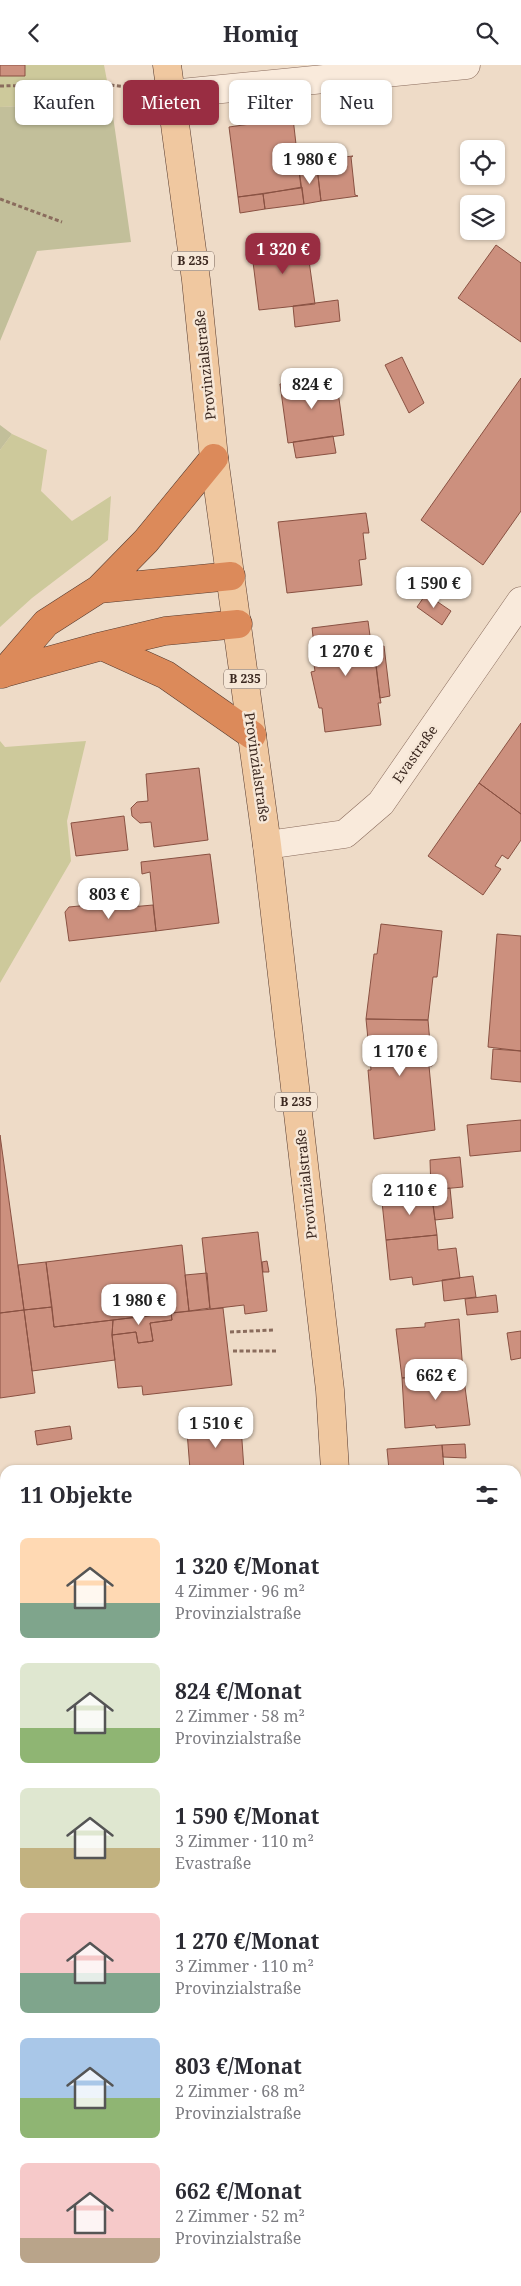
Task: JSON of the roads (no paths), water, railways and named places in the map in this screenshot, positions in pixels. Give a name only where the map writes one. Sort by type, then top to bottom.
[{"type":"highway","points":[[2,674],[46,623],[99,589],[146,541],[214,458]]},
{"type":"highway","points":[[99,589],[231,576]]},
{"type":"highway","points":[[2,674],[102,646],[165,631],[238,624]]},
{"type":"highway","points":[[102,646],[166,675],[252,735]]},
{"type":"main road","name":"Provinzialstraße","points":[[167,65],[169,80]]},
{"type":"main road","name":"Provinzialstraße","points":[[175,125],[196,280],[214,458],[267,845],[330,1390],[335,1465]]},
{"type":"street","points":[[219,89],[466,65]]},
{"type":"street","name":"Evastraße","points":[[267,845],[345,834],[381,803],[521,601]]}]
